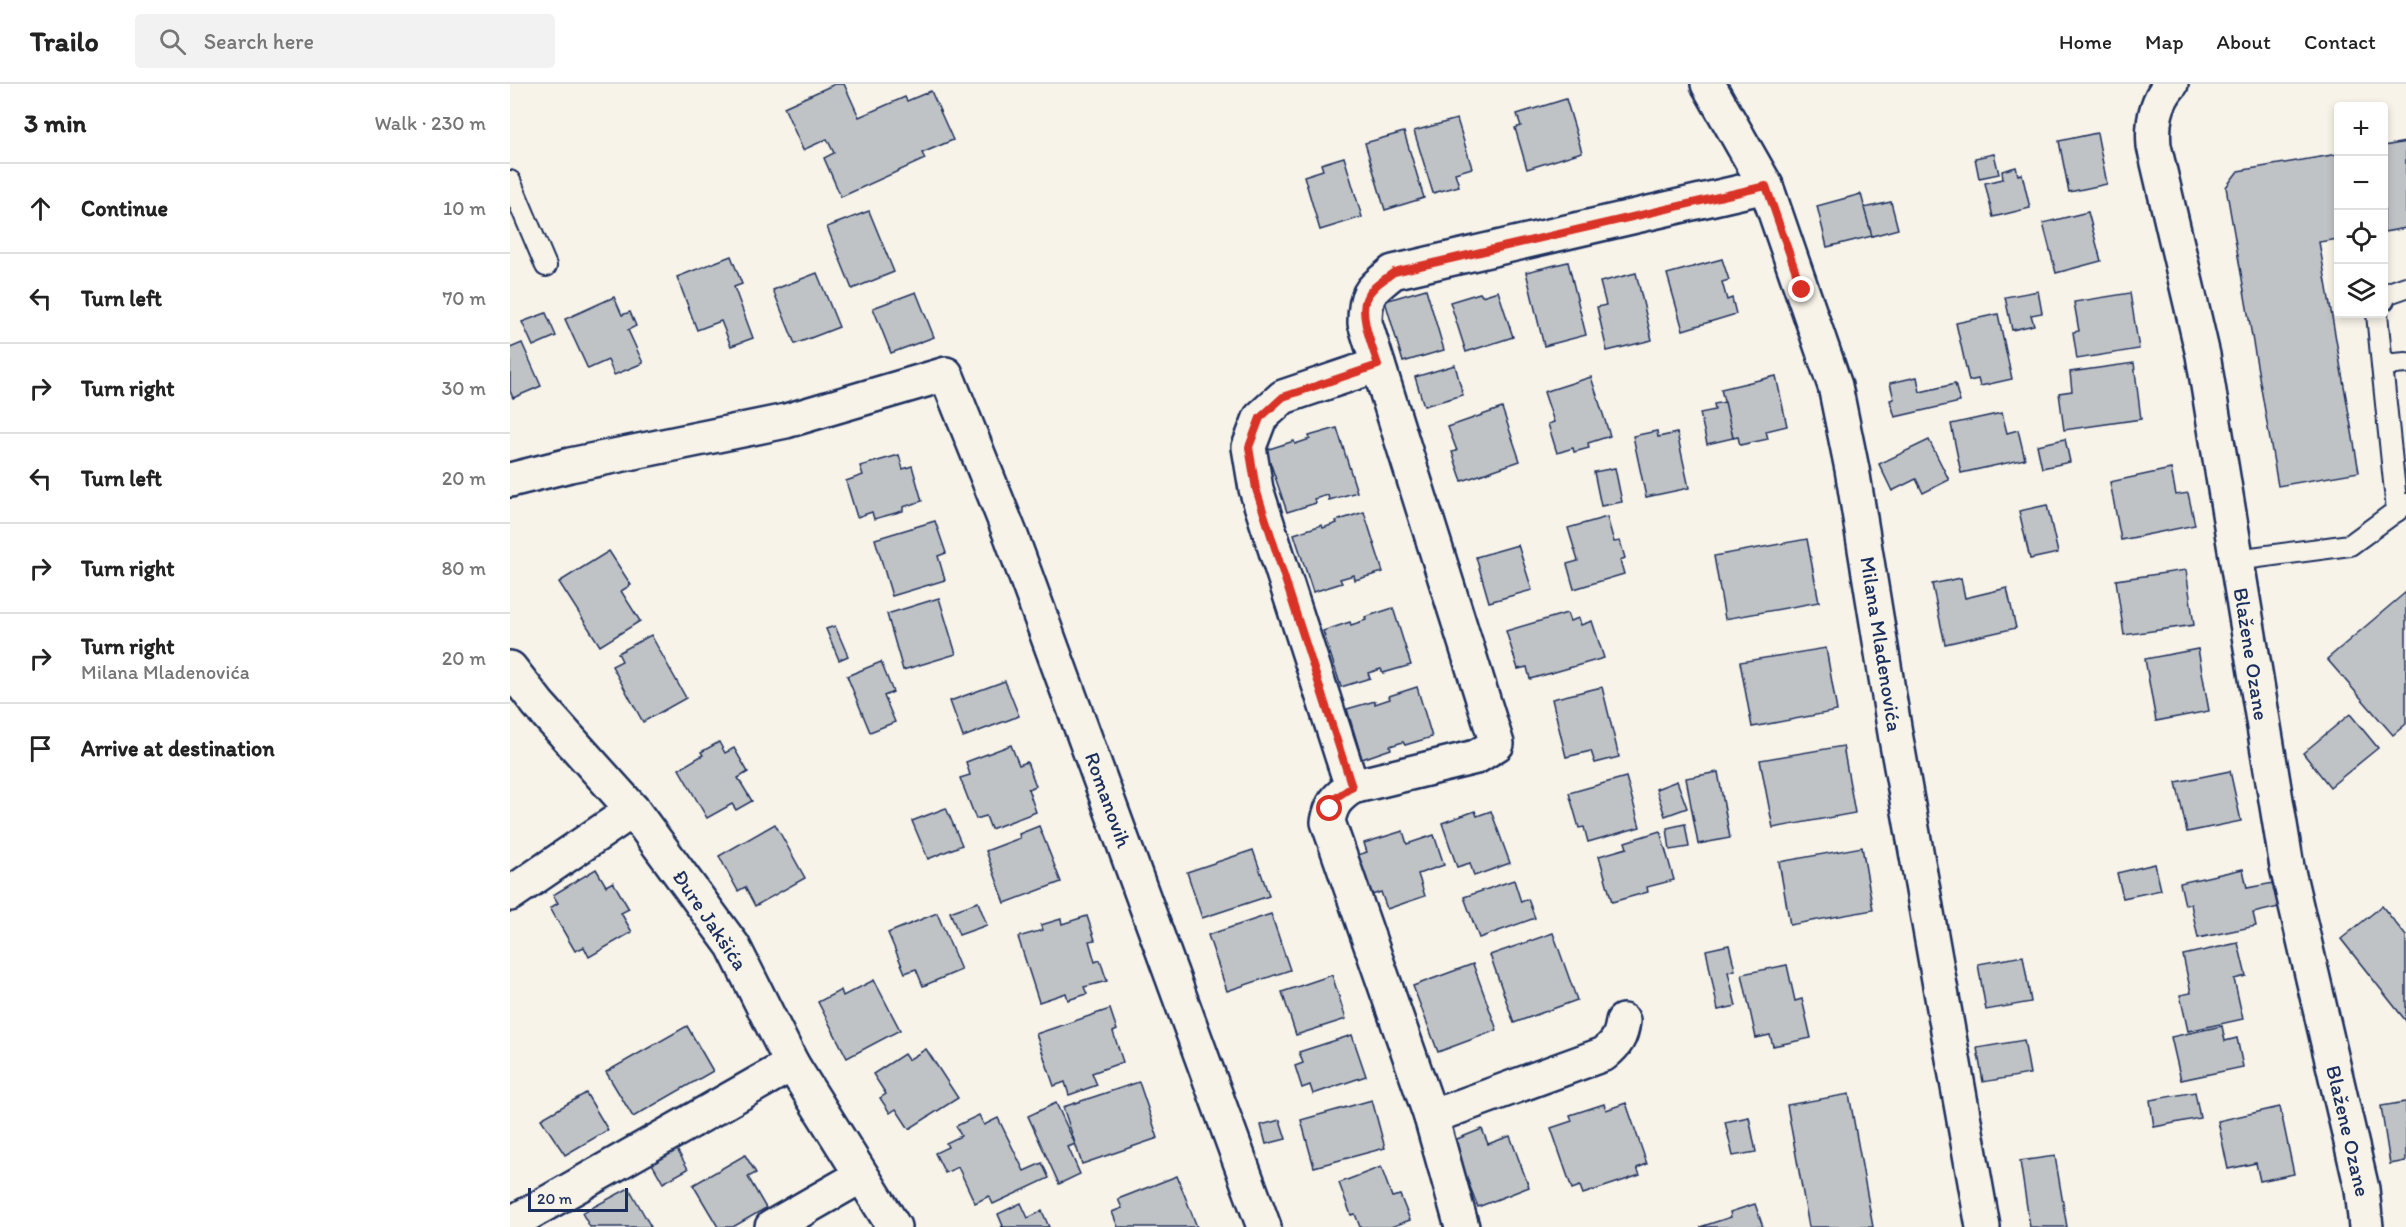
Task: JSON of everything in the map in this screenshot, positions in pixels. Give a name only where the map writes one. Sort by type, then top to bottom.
[{"type":"street","name":"Milana Mladenovića","points":[[1708,84],[1766,186],[1835,386],[1852,469],[1983,1227]]},
{"type":"street","name":"Blažene Ozane","points":[[2171,84],[2154,116],[2154,146],[2203,354],[2287,867],[2363,1197],[2366,1227]]},
{"type":"street","points":[[1462,1227],[1431,1117],[1328,822],[1330,809],[1337,797],[1352,787],[1476,757],[1497,744],[1365,323],[1365,300],[1375,287],[1394,272],[1766,186]]},
{"type":"street","points":[[1352,787],[1256,489],[1249,447],[1260,418],[1283,397],[1378,365]]},
{"type":"street","name":"Romanovih","points":[[510,480],[570,465],[786,421],[946,374],[1011,536],[1264,1227]]},
{"type":"street","name":"Đure Jakšića","points":[[510,668],[538,704],[633,810],[733,946],[792,1064],[894,1227]]},
{"type":"street","points":[[510,894],[633,810]]},
{"type":"street","points":[[1431,1117],[1604,1054],[1615,1045],[1621,1036],[1623,1022]]},
{"type":"street","points":[[510,1224],[792,1064]]},
{"type":"street","points":[[772,1227],[861,1176]]},
{"type":"lane","points":[[510,181],[546,266]]},
{"type":"lane","points":[[2388,293],[2406,287]]},
{"type":"lane","points":[[2236,560],[2350,545],[2402,507],[2377,318]]},
{"type":"lane","points":[[2382,366],[2406,363]]},
{"type":"building","points":[[835,84],[844,84],[859,117],[905,97],[907,101],[931,91],[953,140],[922,153],[925,159],[841,197],[824,158],[834,153],[827,139],[803,150],[784,107]]},
{"type":"building","points":[[1566,99],[1582,152],[1527,169],[1515,128],[1521,126],[1517,114]]},
{"type":"building","points":[[1457,119],[1472,168],[1455,173],[1459,186],[1433,193],[1414,131]]},
{"type":"building","points":[[1404,132],[1424,198],[1385,210],[1365,143]]},
{"type":"building","points":[[2097,133],[2107,184],[2069,192],[2059,141]]},
{"type":"building","points":[[2406,142],[2406,228],[2388,231],[2388,156],[2388,145]]},
{"type":"building","points":[[1994,154],[1999,174],[1979,178],[1975,158]]},
{"type":"building","points":[[2334,155],[2334,240],[2319,242],[2359,472],[2278,486],[2226,187],[2238,171]]},
{"type":"building","points":[[1344,157],[1362,217],[1320,230],[1304,176],[1323,170],[1321,164]]},
{"type":"building","points":[[2016,167],[2018,175],[2022,174],[2030,208],[1993,217],[1985,183],[2003,179],[2002,171]]},
{"type":"building","points":[[1861,194],[1872,236],[1827,247],[1817,206]]},
{"type":"building","points":[[1891,202],[1898,229],[1872,236],[1864,208]]},
{"type":"building","points":[[869,211],[894,272],[852,289],[827,227]]},
{"type":"building","points":[[2088,212],[2101,261],[2056,273],[2043,223]]},
{"type":"building","points":[[731,256],[742,284],[734,287],[753,338],[731,346],[721,321],[697,330],[677,277]]},
{"type":"building","points":[[1722,259],[1729,280],[1722,282],[1727,300],[1732,298],[1736,314],[1683,330],[1667,274]]},
{"type":"building","points":[[1568,262],[1586,335],[1544,346],[1526,272]]},
{"type":"building","points":[[817,273],[839,327],[795,344],[773,290]]},
{"type":"building","points":[[1636,273],[1652,340],[1607,351],[1597,307],[1606,305],[1600,282]]},
{"type":"building","points":[[1426,289],[1444,350],[1403,362],[1385,301]]},
{"type":"building","points":[[1498,291],[1513,337],[1466,352],[1450,302],[1480,293],[1482,296]]},
{"type":"building","points":[[2038,291],[2042,313],[2031,315],[2034,325],[2012,330],[2005,297]]},
{"type":"building","points":[[916,292],[934,337],[891,353],[873,308]]},
{"type":"building","points":[[2130,293],[2139,349],[2077,359],[2073,332],[2079,331],[2074,302]]},
{"type":"building","points":[[614,297],[622,315],[630,312],[636,326],[628,330],[643,363],[614,375],[608,360],[588,369],[565,319]]},
{"type":"building","points":[[546,313],[556,336],[533,346],[522,322]]},
{"type":"building","points":[[1998,314],[2012,379],[1980,386],[1978,379],[1969,381],[1956,323]]},
{"type":"building","points":[[522,343],[541,386],[513,398],[510,391],[510,348]]},
{"type":"building","points":[[2134,363],[2141,419],[2064,430],[2059,393],[2072,391],[2070,372]]},
{"type":"building","points":[[1455,365],[1463,395],[1424,406],[1415,377]]},
{"type":"building","points":[[1776,376],[1787,426],[1766,431],[1768,439],[1740,445],[1738,437],[1733,438],[1721,389]]},
{"type":"building","points":[[1591,377],[1610,436],[1588,443],[1589,448],[1574,452],[1573,448],[1557,453],[1548,424],[1554,422],[1544,392]]},
{"type":"building","points":[[1917,377],[1920,392],[1955,384],[1960,402],[1895,417],[1890,400],[1894,399],[1890,383]]},
{"type":"building","points":[[1725,402],[1733,438],[1707,444],[1700,413],[1715,410],[1714,404]]},
{"type":"building","points":[[1502,408],[1520,461],[1462,481],[1452,452],[1457,451],[1448,427]]},
{"type":"building","points":[[2002,413],[2007,433],[2018,430],[2025,459],[1961,473],[1951,424]]},
{"type":"building","points":[[1337,428],[1357,492],[1329,500],[1328,495],[1314,499],[1316,503],[1287,512],[1266,450],[1294,441],[1295,444],[1310,439],[1309,436]]},
{"type":"building","points":[[1657,431],[1658,437],[1677,433],[1689,488],[1646,497],[1633,436]]},
{"type":"building","points":[[2065,439],[2070,462],[2042,468],[2037,445]]},
{"type":"building","points":[[1929,440],[1949,480],[1923,493],[1916,479],[1892,491],[1879,464]]},
{"type":"building","points":[[899,455],[903,469],[912,466],[922,501],[903,507],[903,511],[874,519],[872,512],[857,517],[846,481],[863,475],[860,466]]},
{"type":"building","points":[[1615,468],[1622,502],[1601,506],[1594,472]]},
{"type":"building","points":[[2171,469],[2176,495],[2188,493],[2195,525],[2121,540],[2110,482]]},
{"type":"building","points":[[2047,505],[2058,553],[2030,559],[2019,511]]},
{"type":"building","points":[[1364,512],[1383,572],[1355,580],[1354,575],[1340,579],[1342,583],[1313,592],[1294,534],[1322,525],[1323,528]]},
{"type":"building","points":[[1607,517],[1614,542],[1620,541],[1625,558],[1620,560],[1624,574],[1574,589],[1567,564],[1578,561],[1568,528]]},
{"type":"building","points":[[935,521],[946,553],[938,556],[945,580],[892,596],[875,539]]},
{"type":"building","points":[[1807,539],[1819,602],[1725,619],[1714,556]]},
{"type":"building","points":[[1518,545],[1532,590],[1489,602],[1476,557]]},
{"type":"building","points":[[609,551],[631,585],[621,591],[640,621],[600,646],[559,582]]},
{"type":"building","points":[[2186,570],[2194,625],[2124,635],[2116,580]]},
{"type":"building","points":[[1961,578],[1965,598],[2007,588],[2016,628],[1945,644],[1932,584]]},
{"type":"building","points":[[2406,592],[2406,724],[2393,735],[2327,659]]},
{"type":"building","points":[[939,598],[956,654],[903,670],[887,614]]},
{"type":"building","points":[[1393,608],[1411,665],[1383,673],[1381,669],[1368,673],[1370,678],[1341,687],[1323,631],[1350,622],[1351,625],[1366,620],[1365,617]]},
{"type":"building","points":[[1567,613],[1570,621],[1579,618],[1581,625],[1592,621],[1604,658],[1530,679],[1527,667],[1518,669],[1506,631]]},
{"type":"building","points":[[835,626],[848,656],[839,660],[826,629]]},
{"type":"building","points":[[651,635],[686,698],[643,722],[612,666],[622,661],[618,653]]},
{"type":"building","points":[[1826,648],[1837,711],[1752,727],[1740,662]]},
{"type":"building","points":[[2198,649],[2209,711],[2156,721],[2145,659]]},
{"type":"building","points":[[881,662],[893,692],[884,696],[895,722],[870,732],[847,676]]},
{"type":"building","points":[[1005,681],[1019,716],[963,737],[950,701]]},
{"type":"building","points":[[1417,687],[1432,737],[1405,745],[1403,742],[1390,746],[1391,749],[1362,759],[1347,709],[1375,701],[1375,704],[1390,699],[1389,696]]},
{"type":"building","points":[[1602,687],[1619,757],[1595,763],[1591,751],[1566,757],[1552,699]]},
{"type":"building","points":[[2350,714],[2378,748],[2330,787],[2303,753]]},
{"type":"building","points":[[719,742],[725,753],[734,748],[748,772],[738,778],[752,801],[736,810],[732,804],[707,818],[679,769],[703,755],[701,752]]},
{"type":"building","points":[[1011,745],[1019,765],[1027,762],[1036,786],[1028,789],[1036,812],[991,829],[986,816],[976,819],[960,778],[970,775],[966,762]]},
{"type":"building","points":[[1843,746],[1855,813],[1773,828],[1760,760]]},
{"type":"building","points":[[2230,771],[2241,821],[2187,832],[2176,782]]},
{"type":"building","points":[[1718,772],[1730,838],[1698,844],[1686,778]]},
{"type":"building","points":[[1626,777],[1640,827],[1588,842],[1584,827],[1579,828],[1569,793]]},
{"type":"building","points":[[1677,781],[1687,808],[1665,816],[1656,789]]},
{"type":"building","points":[[946,808],[962,845],[928,859],[912,821]]},
{"type":"building","points":[[1475,811],[1477,816],[1491,811],[1510,863],[1474,876],[1470,863],[1457,867],[1442,823]]},
{"type":"building","points":[[775,824],[805,878],[755,906],[745,887],[738,891],[719,856]]},
{"type":"building","points":[[1685,824],[1689,847],[1670,850],[1667,828]]},
{"type":"building","points":[[1039,826],[1061,882],[1005,903],[986,851],[1020,838],[1019,834]]},
{"type":"building","points":[[1403,831],[1407,844],[1434,835],[1444,865],[1418,874],[1425,896],[1387,909],[1381,892],[1372,895],[1358,855],[1367,852],[1364,843]]},
{"type":"building","points":[[1660,831],[1674,880],[1647,887],[1648,892],[1612,902],[1599,856],[1627,848],[1625,842]]},
{"type":"building","points":[[1862,847],[1873,910],[1790,925],[1779,862]]},
{"type":"building","points":[[1253,850],[1269,896],[1202,918],[1187,872]]},
{"type":"building","points":[[2155,864],[2161,890],[2123,898],[2117,873]]},
{"type":"building","points":[[596,869],[606,886],[613,882],[629,909],[621,913],[632,932],[589,957],[584,947],[575,951],[550,908],[558,903],[553,895]]},
{"type":"building","points":[[2243,869],[2247,888],[2273,883],[2279,907],[2253,913],[2256,926],[2198,938],[2191,904],[2185,905],[2180,883]]},
{"type":"building","points":[[1514,880],[1521,902],[1528,899],[1535,918],[1479,938],[1464,897]]},
{"type":"building","points":[[978,902],[987,925],[959,935],[950,912]]},
{"type":"building","points":[[2382,906],[2406,936],[2406,1021],[2341,939]]},
{"type":"building","points":[[937,913],[961,970],[923,986],[916,969],[905,973],[888,933]]},
{"type":"building","points":[[1271,914],[1290,970],[1227,991],[1208,935]]},
{"type":"building","points":[[1087,916],[1095,940],[1089,941],[1095,962],[1100,960],[1107,981],[1084,987],[1087,994],[1068,1000],[1066,993],[1039,1002],[1018,937],[1043,930],[1041,925],[1061,919],[1062,924]]},
{"type":"building","points":[[1553,933],[1577,1000],[1514,1023],[1490,955]]},
{"type":"building","points":[[2238,943],[2246,976],[2234,979],[2243,1019],[2188,1031],[2180,995],[2191,993],[2183,955]]},
{"type":"building","points":[[1729,945],[1735,970],[1728,972],[1736,1006],[1718,1010],[1706,950]]},
{"type":"building","points":[[2023,956],[2031,1002],[1986,1010],[1978,964]]},
{"type":"building","points":[[1473,964],[1497,1030],[1438,1052],[1413,986]]},
{"type":"building","points":[[1787,965],[1795,1001],[1802,999],[1811,1038],[1773,1046],[1770,1035],[1756,1038],[1742,974]]},
{"type":"building","points":[[1332,975],[1346,1019],[1296,1035],[1282,992]]},
{"type":"building","points":[[874,980],[900,1030],[847,1058],[818,1002],[841,990],[843,996]]},
{"type":"building","points":[[1110,1009],[1117,1030],[1113,1032],[1123,1062],[1092,1073],[1097,1085],[1069,1095],[1065,1082],[1054,1086],[1036,1034]]},
{"type":"building","points":[[687,1026],[713,1071],[633,1117],[606,1072]]},
{"type":"building","points":[[2222,1026],[2225,1041],[2237,1038],[2243,1067],[2181,1080],[2171,1037]]},
{"type":"building","points":[[1352,1035],[1366,1076],[1313,1094],[1310,1085],[1302,1088],[1295,1066],[1303,1063],[1299,1052]]},
{"type":"building","points":[[2024,1040],[2030,1074],[1983,1082],[1977,1048]]},
{"type":"building","points":[[926,1049],[958,1098],[909,1129],[896,1109],[890,1113],[880,1098],[886,1094],[873,1074],[904,1054],[908,1060]]},
{"type":"building","points":[[1139,1082],[1158,1138],[1082,1164],[1063,1107]]},
{"type":"building","points":[[2195,1092],[2200,1118],[2154,1127],[2150,1100]]},
{"type":"building","points":[[586,1093],[608,1130],[565,1155],[541,1119]]},
{"type":"building","points":[[1849,1094],[1873,1227],[1809,1227],[1787,1105]]},
{"type":"building","points":[[1372,1100],[1385,1148],[1314,1167],[1301,1120]]},
{"type":"building","points":[[2406,1102],[2406,1161],[2390,1164],[2381,1106]]},
{"type":"building","points":[[1056,1103],[1075,1144],[1068,1147],[1080,1174],[1059,1184],[1028,1116]]},
{"type":"building","points":[[1626,1103],[1647,1164],[1637,1168],[1640,1175],[1583,1194],[1580,1186],[1572,1189],[1551,1128],[1572,1121],[1570,1115],[1604,1104],[1606,1110]]},
{"type":"building","points":[[2280,1107],[2294,1174],[2260,1181],[2256,1163],[2228,1169],[2218,1121]]},
{"type":"building","points":[[979,1115],[984,1125],[998,1118],[1024,1171],[1042,1163],[1049,1178],[993,1204],[989,1196],[975,1203],[958,1167],[945,1173],[935,1153],[948,1147],[946,1143],[961,1136],[956,1126]]},
{"type":"building","points":[[1749,1117],[1756,1152],[1733,1156],[1725,1122]]},
{"type":"building","points":[[1280,1120],[1286,1139],[1266,1144],[1261,1125]]},
{"type":"building","points":[[1482,1129],[1488,1144],[1510,1136],[1529,1187],[1478,1207],[1452,1141]]},
{"type":"building","points":[[675,1146],[688,1169],[663,1183],[650,1160]]},
{"type":"building","points":[[745,1155],[756,1173],[748,1177],[766,1208],[733,1227],[718,1227],[693,1185]]},
{"type":"building","points":[[2055,1156],[2067,1227],[2030,1227],[2020,1161]]},
{"type":"building","points":[[1381,1167],[1392,1197],[1400,1195],[1410,1220],[1391,1227],[1360,1227],[1355,1214],[1351,1215],[1339,1183]]},
{"type":"building","points":[[1177,1176],[1197,1227],[1118,1227],[1112,1212],[1122,1208],[1118,1199]]},
{"type":"building","points":[[629,1188],[651,1227],[590,1227],[582,1213]]},
{"type":"building","points":[[1021,1203],[1028,1218],[1042,1211],[1049,1227],[1001,1227],[1003,1226],[998,1214]]},
{"type":"building","points":[[1755,1204],[1763,1227],[1700,1227],[1731,1217],[1730,1212]]},
{"type":"route","points":[[1330,809],[1337,797],[1352,787],[1256,489],[1249,447],[1260,418],[1283,397],[1378,365],[1365,323],[1365,300],[1375,287],[1394,272],[1766,186],[1802,290]]}]
